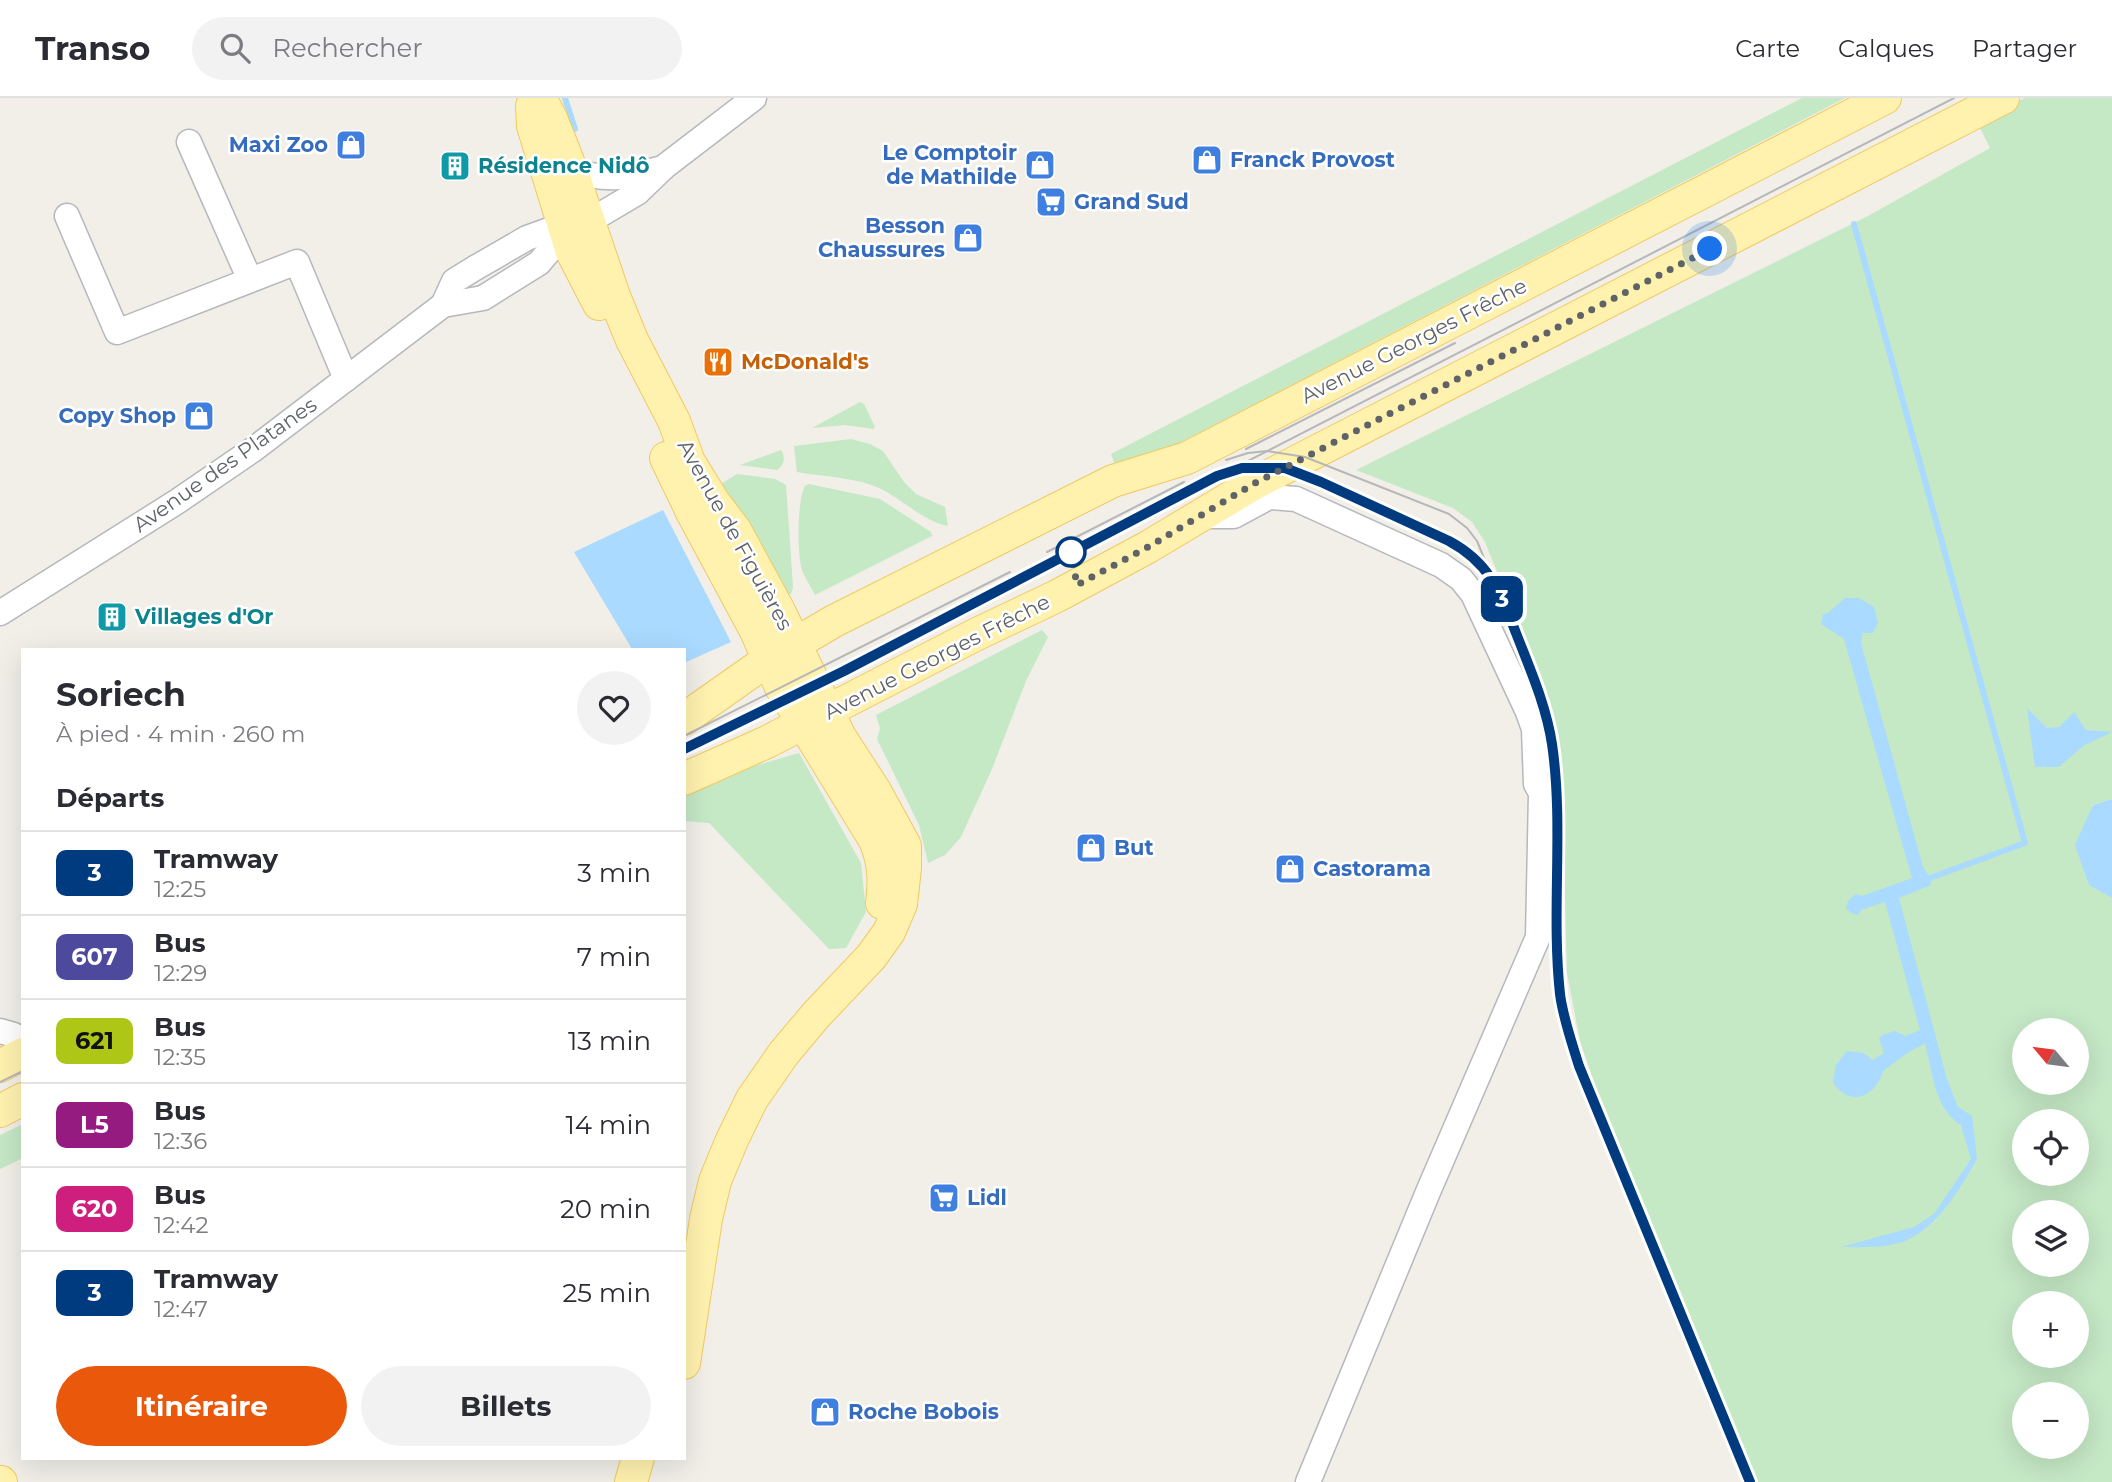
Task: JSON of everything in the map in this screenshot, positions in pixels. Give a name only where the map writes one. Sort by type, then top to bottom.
[{"type":"main road","name":"Avenue de Figuières","points":[[532,98],[533,126],[577,227]]},
{"type":"main road","name":"Avenue de Figuières","points":[[540,98],[571,169],[577,227],[572,252],[703,507],[748,615],[782,653],[883,859],[885,878],[882,908],[859,947],[828,977],[770,1045],[738,1091],[702,1174],[691,1215],[686,1249]]},
{"type":"main road","name":"Avenue Georges Frêche","points":[[686,718],[834,621],[1113,481],[1187,458],[1885,98]]},
{"type":"main road","name":"Avenue Georges Frêche","points":[[686,778],[815,718],[1057,596],[1148,547],[1255,483],[2003,98]]},
{"type":"main road","name":"Avenue de Figuières","points":[[686,1350],[706,1219],[715,1181],[732,1140],[752,1099],[784,1053],[871,957],[889,932],[901,904],[905,846],[815,718]]},
{"type":"main road","points":[[0,1066],[21,1053]]},
{"type":"main road","points":[[0,1111],[21,1100]]},
{"type":"main road","points":[[631,1482],[637,1460]]},
{"type":"main road","points":[[652,1482],[656,1460]]},
{"type":"street","points":[[577,227],[637,193],[664,167],[754,98]]},
{"type":"street","points":[[189,142],[250,280]]},
{"type":"street","points":[[571,169],[590,177],[611,179],[664,167]]},
{"type":"street","points":[[67,216],[117,331],[297,262],[346,379]]},
{"type":"street","name":"Avenue des Platanes","points":[[0,613],[178,501],[254,449],[443,305],[454,281],[527,239],[549,230],[577,227]]},
{"type":"street","points":[[1199,516],[1234,516],[1269,497],[1296,499],[1441,565],[1461,579],[1473,594],[1534,729],[1536,785],[1541,793],[1538,937],[1428,1192],[1308,1482]]},
{"type":"street","points":[[0,1031],[14,1035],[21,1048]]},
{"type":"green space","points":[[1802,98],[1845,98],[1166,450],[1116,467],[1111,454]]},
{"type":"green space","points":[[2025,98],[2112,98],[2112,799],[2092,805],[2090,885],[2112,898],[2112,1482],[1758,1482],[1599,1097],[1580,1041],[1567,973],[1561,752],[1552,711],[1540,676],[1485,542],[1472,522],[1453,508],[1356,470],[1868,216],[1990,148],[1977,122]]},
{"type":"green space","points":[[860,402],[864,404],[875,427],[873,429],[845,425],[812,428]]},
{"type":"green space","points":[[851,439],[883,451],[904,482],[916,494],[945,507],[948,526],[930,520],[869,484],[797,472],[794,446]]},
{"type":"green space","points":[[781,450],[784,461],[777,470],[740,465]]},
{"type":"green space","points":[[737,474],[775,479],[786,485],[793,587],[791,594],[788,594],[738,507],[721,484]]},
{"type":"green space","points":[[809,484],[880,499],[931,532],[932,536],[815,595],[802,570],[799,552],[800,503],[805,486]]},
{"type":"green space","points":[[1042,630],[1048,637],[1026,681],[992,769],[961,837],[945,855],[928,863],[919,825],[877,739],[880,728],[876,715]]},
{"type":"green space","points":[[799,753],[861,863],[866,912],[846,948],[829,949],[709,823],[686,821],[686,793],[751,767]]},
{"type":"green space","points":[[21,1125],[21,1159],[0,1169],[0,1135]]},
{"type":"water","points":[[663,510],[731,642],[686,662],[686,648],[631,648],[574,552]]},
{"type":"water","points":[[1845,598],[1859,598],[1874,607],[1878,623],[1873,633],[1863,633],[1861,643],[1923,867],[1931,885],[1899,898],[1947,1079],[1958,1107],[1972,1116],[1977,1159],[1949,1203],[1932,1223],[1903,1242],[1868,1247],[1841,1247],[1914,1227],[1934,1214],[1971,1159],[1961,1125],[1945,1110],[1940,1100],[1925,1044],[1883,1071],[1874,1087],[1862,1096],[1847,1095],[1833,1083],[1836,1065],[1847,1051],[1863,1053],[1873,1060],[1884,1053],[1879,1039],[1882,1035],[1895,1031],[1905,1036],[1920,1030],[1885,902],[1861,910],[1858,915],[1846,908],[1848,901],[1856,894],[1862,896],[1912,878],[1844,639],[1821,624],[1823,614],[1828,613]]},
{"type":"water","points":[[2027,708],[2047,728],[2059,727],[2074,712],[2086,730],[2112,732],[2083,746],[2059,767],[2035,767]]},
{"type":"water","points":[[2112,799],[2112,898],[2089,885],[2075,845],[2093,805]]},
{"type":"waterway","points":[[565,98],[575,129]]},
{"type":"waterway","points":[[1854,224],[2025,843],[1930,878]]},
{"type":"tram line","points":[[997,590],[1954,98]]},
{"type":"tram line","points":[[1246,449],[1455,343]]},
{"type":"tram line","points":[[1226,460],[1248,453],[1267,451],[1305,457],[1449,514],[1467,528],[1477,541],[1538,690],[1552,744],[1555,777],[1556,943],[1560,997],[1566,1023],[1579,1066],[1605,1133],[1750,1482]]},
{"type":"tram line","points":[[1241,468],[1285,468],[1305,475],[1449,541],[1472,555],[1485,568]]},
{"type":"tram line","name":"3","points":[[686,748],[844,671],[1217,476],[1242,468],[1285,468],[1321,482],[1466,551],[1484,566],[1501,595],[1547,718],[1555,777],[1556,943],[1560,997],[1579,1066],[1750,1482]]},
{"type":"tram line","points":[[1047,552],[1184,482]]},
{"type":"tram line","points":[[686,735],[1010,572]]},
{"type":"tram line","points":[[686,748],[788,699]]},
{"type":"tram line","points":[[0,1082],[21,1072]]},
{"type":"place","name":"Maxi Zoo","points":[[351,145]]},
{"type":"place","name":"Franck Provost","points":[[1207,160]]},
{"type":"place","name":"Le Comptoir de Mathilde","points":[[1040,165]]},
{"type":"place","name":"Résidence Nidô","points":[[455,166]]},
{"type":"place","name":"Grand Sud","points":[[1051,202]]},
{"type":"place","name":"Besson Chaussures","points":[[968,238]]},
{"type":"place","name":"McDonald's","points":[[718,362]]},
{"type":"place","name":"Copy Shop","points":[[199,416]]},
{"type":"place","name":"Villages d'Or","points":[[112,617]]},
{"type":"place","name":"But","points":[[1091,848]]},
{"type":"place","name":"Castorama","points":[[1290,869]]},
{"type":"place","name":"Lidl","points":[[944,1198]]},
{"type":"place","name":"Roche Bobois","points":[[825,1412]]},
{"type":"route","points":[[1071,552],[1077,585],[1148,547],[1255,483],[1710,249]]}]
